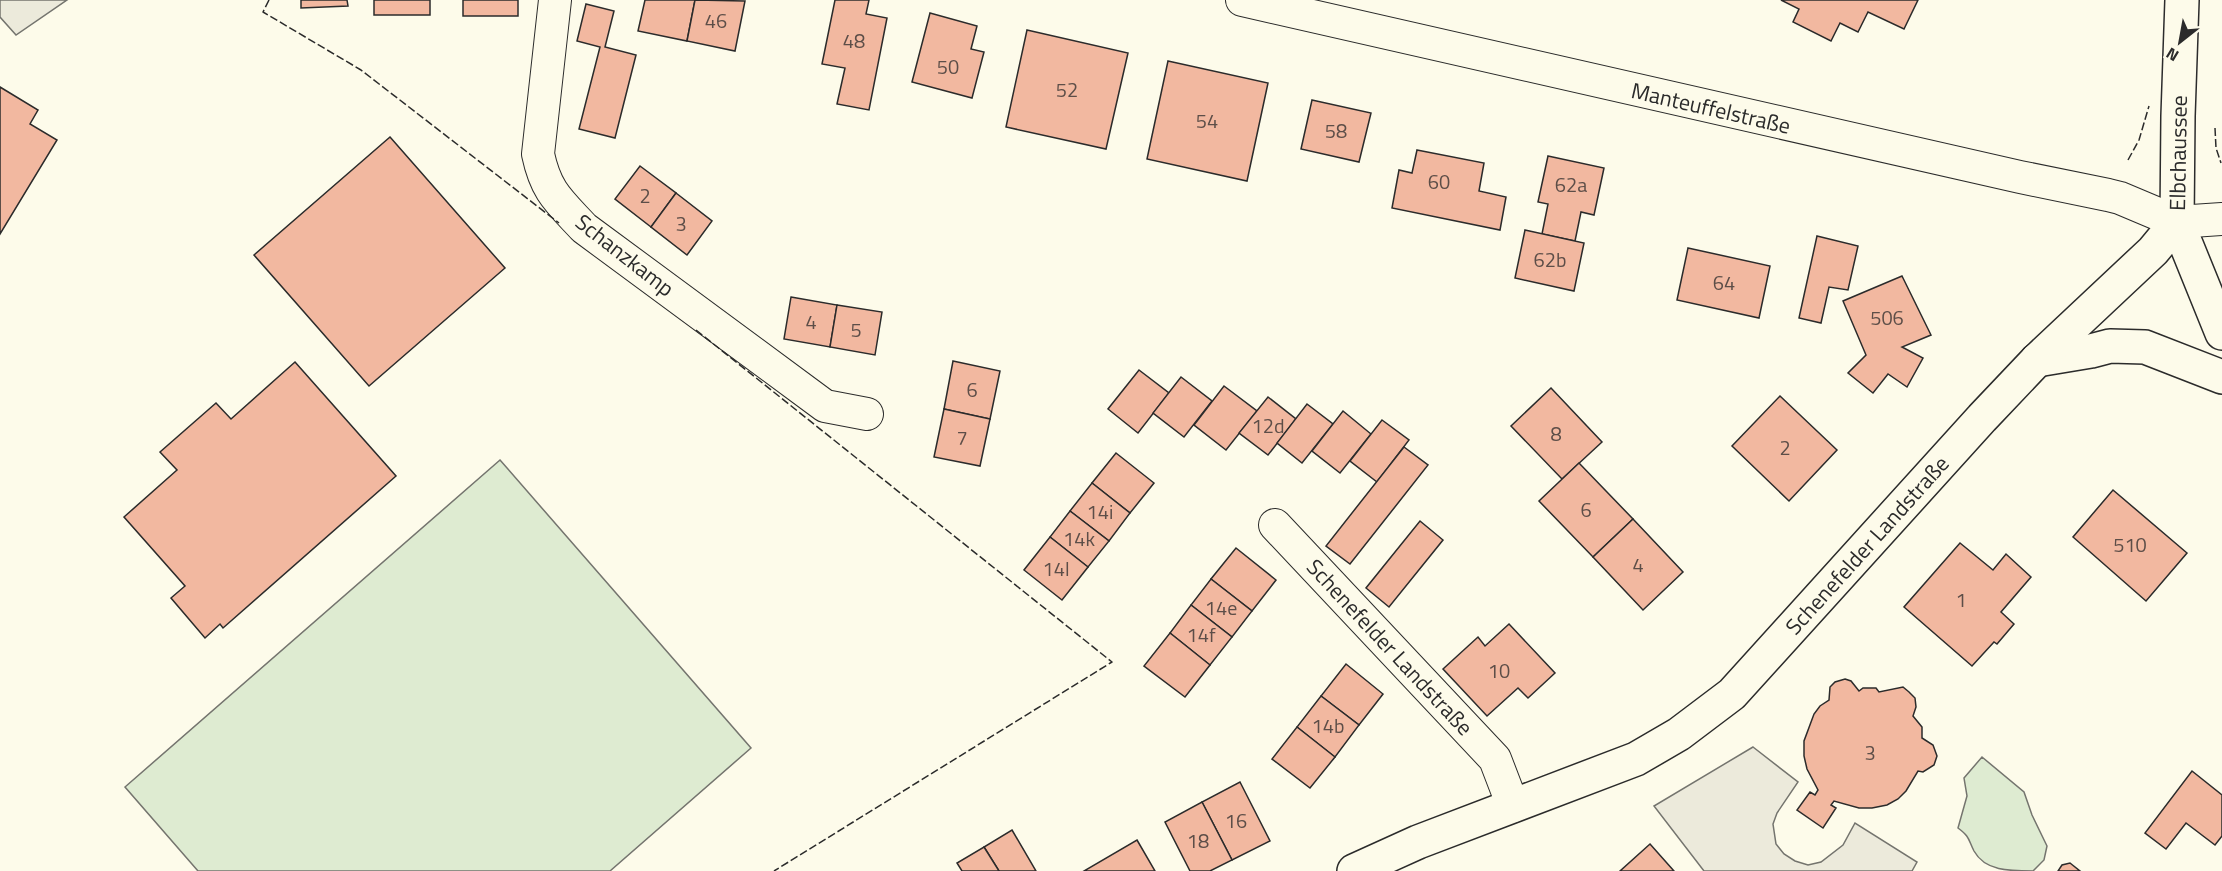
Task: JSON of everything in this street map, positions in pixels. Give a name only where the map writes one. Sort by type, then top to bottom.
[{"type":"main road","name":"Elbchaussee","points":[[2182,0],[2177,222],[2222,333]]},
{"type":"main road","name":"Schenefelder Landstraße","points":[[1354,871],[1418,842],[1636,759],[1678,734],[1732,694],[1982,418],[2037,360],[2153,251],[2177,222]]},
{"type":"main road","points":[[2037,360],[2110,346],[2145,346],[2222,377]]},
{"type":"street","name":"Schanzkamp","points":[[555,0],[538,154],[543,176],[554,195],[584,228],[825,406],[867,414]]},
{"type":"street","name":"Manteuffelstraße","points":[[1242,0],[2021,178],[2120,198],[2177,222]]},
{"type":"street","points":[[2177,222],[2222,219]]},
{"type":"street","name":"Schenefelder Landstraße","points":[[1275,525],[1495,759],[1513,806]]},
{"type":"green space","points":[[500,460],[751,748],[610,871],[198,871],[125,787]]},
{"type":"green space","points":[[1982,757],[2024,792],[2047,846],[2044,860],[2033,871],[2007,870],[1984,863],[1974,851],[1967,836],[1958,828],[1967,796],[1964,778]]},
{"type":"shaded area","points":[[0,0],[67,0],[16,35],[0,17]]},
{"type":"shaded area","points":[[1753,747],[1798,782],[1777,813],[1773,824],[1776,844],[1784,854],[1808,865],[1821,862],[1843,845],[1855,823],[1917,862],[1912,871],[1704,871],[1654,806]]},
{"type":"building","points":[[301,0],[347,0],[348,6],[301,8]]},
{"type":"building","points":[[374,0],[430,0],[430,15],[374,15]]},
{"type":"building","points":[[463,0],[518,0],[518,16],[463,16]]},
{"type":"building","points":[[645,0],[695,0],[687,41],[638,31]]},
{"type":"building","points":[[695,0],[745,1],[735,51],[687,41]]},
{"type":"building","points":[[835,0],[869,0],[866,14],[887,18],[869,110],[837,104],[845,68],[822,64]]},
{"type":"building","points":[[1781,0],[1918,0],[1904,29],[1868,12],[1858,32],[1840,23],[1831,41],[1793,22],[1799,9]]},
{"type":"building","points":[[586,4],[614,11],[605,47],[636,55],[615,138],[579,129],[600,47],[577,41]]},
{"type":"building","points":[[930,13],[977,26],[971,49],[984,52],[972,98],[912,82]]},
{"type":"building","points":[[1027,30],[1128,53],[1106,149],[1006,127]]},
{"type":"building","points":[[1168,61],[1268,83],[1247,181],[1147,159]]},
{"type":"building","points":[[0,87],[38,110],[30,124],[57,140],[0,234]]},
{"type":"building","points":[[1312,100],[1371,113],[1359,162],[1301,149]]},
{"type":"building","points":[[390,137],[505,268],[369,386],[254,255]]},
{"type":"building","points":[[1417,150],[1484,163],[1479,191],[1506,197],[1500,230],[1392,208],[1399,170],[1412,173]]},
{"type":"building","points":[[1548,156],[1604,168],[1594,215],[1581,212],[1575,241],[1542,234],[1548,204],[1538,202]]},
{"type":"building","points":[[640,166],[676,193],[651,227],[615,199]]},
{"type":"building","points":[[676,193],[712,221],[687,255],[651,227]]},
{"type":"building","points":[[1525,230],[1584,243],[1574,291],[1515,278]]},
{"type":"building","points":[[1817,236],[1858,246],[1848,290],[1829,287],[1821,323],[1799,318]]},
{"type":"building","points":[[1688,248],[1770,266],[1759,318],[1677,300]]},
{"type":"building","points":[[1902,276],[1931,335],[1902,347],[1923,358],[1907,387],[1888,374],[1873,393],[1848,373],[1866,355],[1843,301]]},
{"type":"building","points":[[791,297],[837,305],[830,347],[784,339]]},
{"type":"building","points":[[837,305],[882,312],[875,355],[830,347]]},
{"type":"building","points":[[953,361],[1000,371],[990,419],[944,409]]},
{"type":"building","points":[[295,362],[396,476],[223,628],[220,624],[205,638],[171,598],[185,586],[124,517],[177,470],[160,452],[216,403],[231,419]]},
{"type":"building","points":[[1139,370],[1169,393],[1138,433],[1108,409]]},
{"type":"building","points":[[1181,377],[1212,401],[1184,437],[1153,413]]},
{"type":"building","points":[[1224,386],[1257,411],[1226,450],[1194,425]]},
{"type":"building","points":[[1551,388],[1602,442],[1562,479],[1511,426]]},
{"type":"building","points":[[1780,396],[1837,450],[1789,501],[1732,446]]},
{"type":"building","points":[[1268,397],[1296,419],[1268,455],[1239,433]]},
{"type":"building","points":[[1307,404],[1333,424],[1302,463],[1277,443]]},
{"type":"building","points":[[944,409],[990,419],[980,466],[934,457]]},
{"type":"building","points":[[1343,411],[1371,434],[1340,473],[1312,451]]},
{"type":"building","points":[[1382,420],[1409,440],[1377,482],[1350,461]]},
{"type":"building","points":[[1404,447],[1428,465],[1350,564],[1326,546]]},
{"type":"building","points":[[1116,453],[1154,483],[1130,513],[1092,483]]},
{"type":"building","points":[[1579,463],[1633,519],[1593,557],[1539,501]]},
{"type":"building","points":[[1092,483],[1130,513],[1109,541],[1070,511]]},
{"type":"building","points":[[2113,490],[2187,553],[2146,601],[2073,537]]},
{"type":"building","points":[[1070,511],[1109,541],[1088,567],[1050,537]]},
{"type":"building","points":[[1633,519],[1683,572],[1643,610],[1593,557]]},
{"type":"building","points":[[1420,521],[1443,540],[1389,607],[1366,588]]},
{"type":"building","points":[[1050,537],[1088,567],[1062,600],[1024,570]]},
{"type":"building","points":[[1960,543],[1993,570],[2006,554],[2031,577],[2001,612],[2014,624],[1997,644],[1994,642],[1972,666],[1904,607]]},
{"type":"building","points":[[1236,548],[1276,580],[1252,611],[1211,579]]},
{"type":"building","points":[[1211,579],[1252,611],[1232,637],[1191,605]]},
{"type":"building","points":[[1191,605],[1232,637],[1210,665],[1170,633]]},
{"type":"building","points":[[1509,624],[1555,673],[1528,698],[1518,688],[1487,716],[1443,669],[1478,637],[1485,646]]},
{"type":"building","points":[[1170,633],[1210,665],[1185,697],[1144,666]]},
{"type":"building","points":[[1346,664],[1383,694],[1359,725],[1321,696]]},
{"type":"building","points":[[1845,679],[1851,681],[1859,691],[1863,688],[1876,688],[1879,692],[1903,687],[1909,692],[1915,698],[1916,707],[1913,716],[1922,727],[1922,738],[1933,745],[1937,756],[1934,765],[1923,772],[1918,771],[1906,791],[1887,805],[1859,808],[1834,801],[1831,805],[1836,808],[1823,828],[1797,810],[1810,792],[1815,795],[1818,790],[1807,769],[1804,741],[1814,714],[1829,700],[1830,687],[1835,682]]},
{"type":"building","points":[[1321,696],[1359,725],[1335,757],[1297,727]]},
{"type":"building","points":[[1297,727],[1335,757],[1310,788],[1272,759]]},
{"type":"building","points":[[2192,771],[2222,795],[2222,836],[2215,845],[2186,823],[2166,849],[2145,833]]},
{"type":"building","points":[[1240,782],[1270,841],[1232,860],[1202,802]]},
{"type":"building","points":[[1202,802],[1232,860],[1210,871],[1190,871],[1165,822]]},
{"type":"building","points":[[1012,830],[1036,871],[999,871],[984,847]]},
{"type":"building","points":[[1137,840],[1155,871],[1084,871]]},
{"type":"building","points":[[1650,844],[1674,871],[1620,871]]},
{"type":"building","points":[[984,847],[999,871],[962,871],[957,863]]},
{"type":"building","points":[[2070,863],[2080,871],[2058,871],[2062,865]]},
{"type":"fence","points":[[269,0],[263,12],[361,70],[559,223]]},
{"type":"fence","points":[[2128,160],[2139,140],[2149,106]]},
{"type":"fence","points":[[2215,128],[2216,148],[2221,163]]},
{"type":"fence","points":[[696,330],[1112,662],[774,871]]}]
